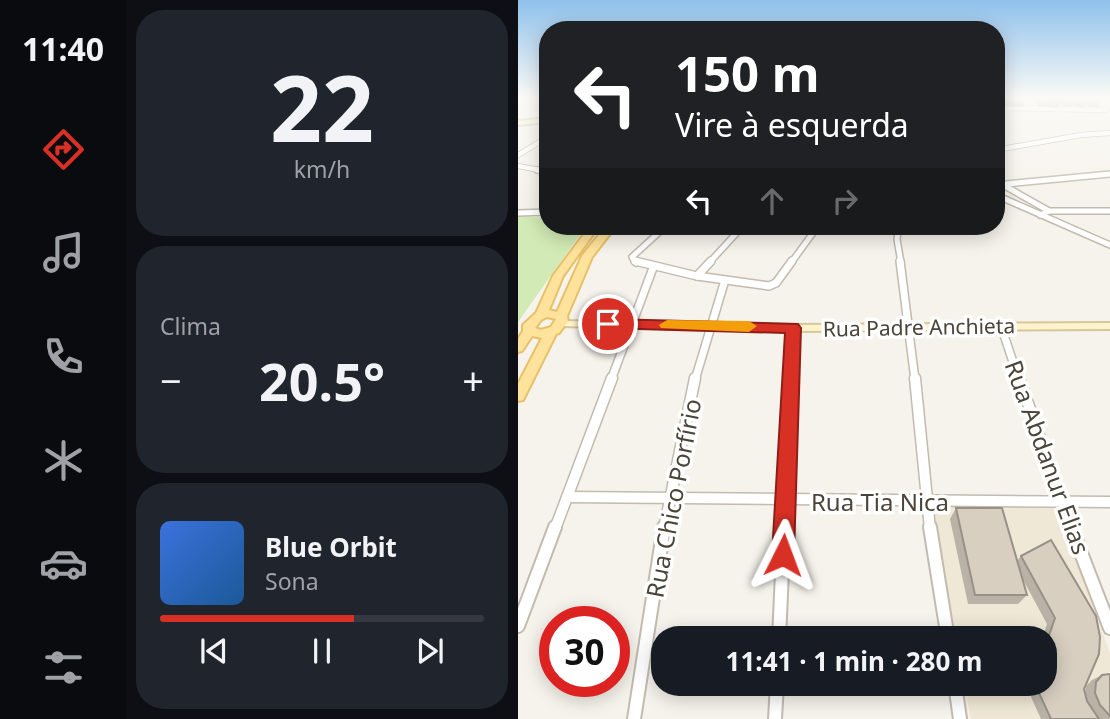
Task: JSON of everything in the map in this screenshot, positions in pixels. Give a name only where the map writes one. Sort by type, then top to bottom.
[{"type":"main road","points":[[541,315],[558,276],[586,235]]},
{"type":"main road","points":[[518,396],[558,324],[587,256],[604,235]]},
{"type":"main road","points":[[518,348],[529,331],[530,323],[541,315],[551,313],[558,324]]},
{"type":"main road","points":[[529,331],[536,334],[558,324]]},
{"type":"main road","name":"Rua Padre Anchieta","points":[[558,324],[793,328],[910,325],[1110,326]]},
{"type":"street","points":[[1005,149],[1027,147],[1079,134],[1110,133]]},
{"type":"street","points":[[518,155],[539,142]]},
{"type":"street","points":[[518,166],[539,170]]},
{"type":"street","points":[[1005,184],[1110,174]]},
{"type":"street","points":[[1005,189],[1049,211]]},
{"type":"street","points":[[1005,199],[1110,245]]},
{"type":"street","points":[[1040,215],[1049,211],[1110,211]]},
{"type":"street","points":[[518,214],[539,213]]},
{"type":"street","points":[[656,235],[632,257],[636,263],[696,276],[774,285],[811,235]]},
{"type":"street","points":[[696,276],[735,235]]},
{"type":"street","points":[[898,235],[910,325],[926,501],[946,626]]},
{"type":"street","points":[[518,626],[653,268]]},
{"type":"street","name":"Rua Chico Porfírio","points":[[635,719],[669,500],[709,325],[726,280]]},
{"type":"street","name":"Rua Abdanur Elias","points":[[1001,326],[1062,503],[1110,626]]},
{"type":"street","points":[[780,626],[793,328]]},
{"type":"street","name":"Rua Tia Nica","points":[[567,497],[1110,502]]},
{"type":"street","points":[[775,719],[776,696]]},
{"type":"street","points":[[957,696],[960,719]]},
{"type":"shaded area","points":[[932,505],[1056,505],[1110,653],[1110,719],[971,719],[966,696],[1057,696],[1057,626],[954,626]]},
{"type":"green space","points":[[518,216],[539,217],[539,235],[580,235],[518,322]]},
{"type":"building","points":[[956,508],[1002,508],[1027,595],[975,595]]},
{"type":"building","points":[[1051,540],[1096,616],[1100,637],[1099,654],[1084,689],[1087,701],[1099,719],[1051,719],[1040,696],[1057,696],[1057,626],[1052,626],[1055,618],[1021,556]]},
{"type":"building","points":[[1110,674],[1110,716],[1100,705],[1095,693],[1096,682],[1102,675]]},
{"type":"slow traffic","points":[[667,325],[749,326]]},
{"type":"route","points":[[608,324],[793,328],[783,555]]}]
